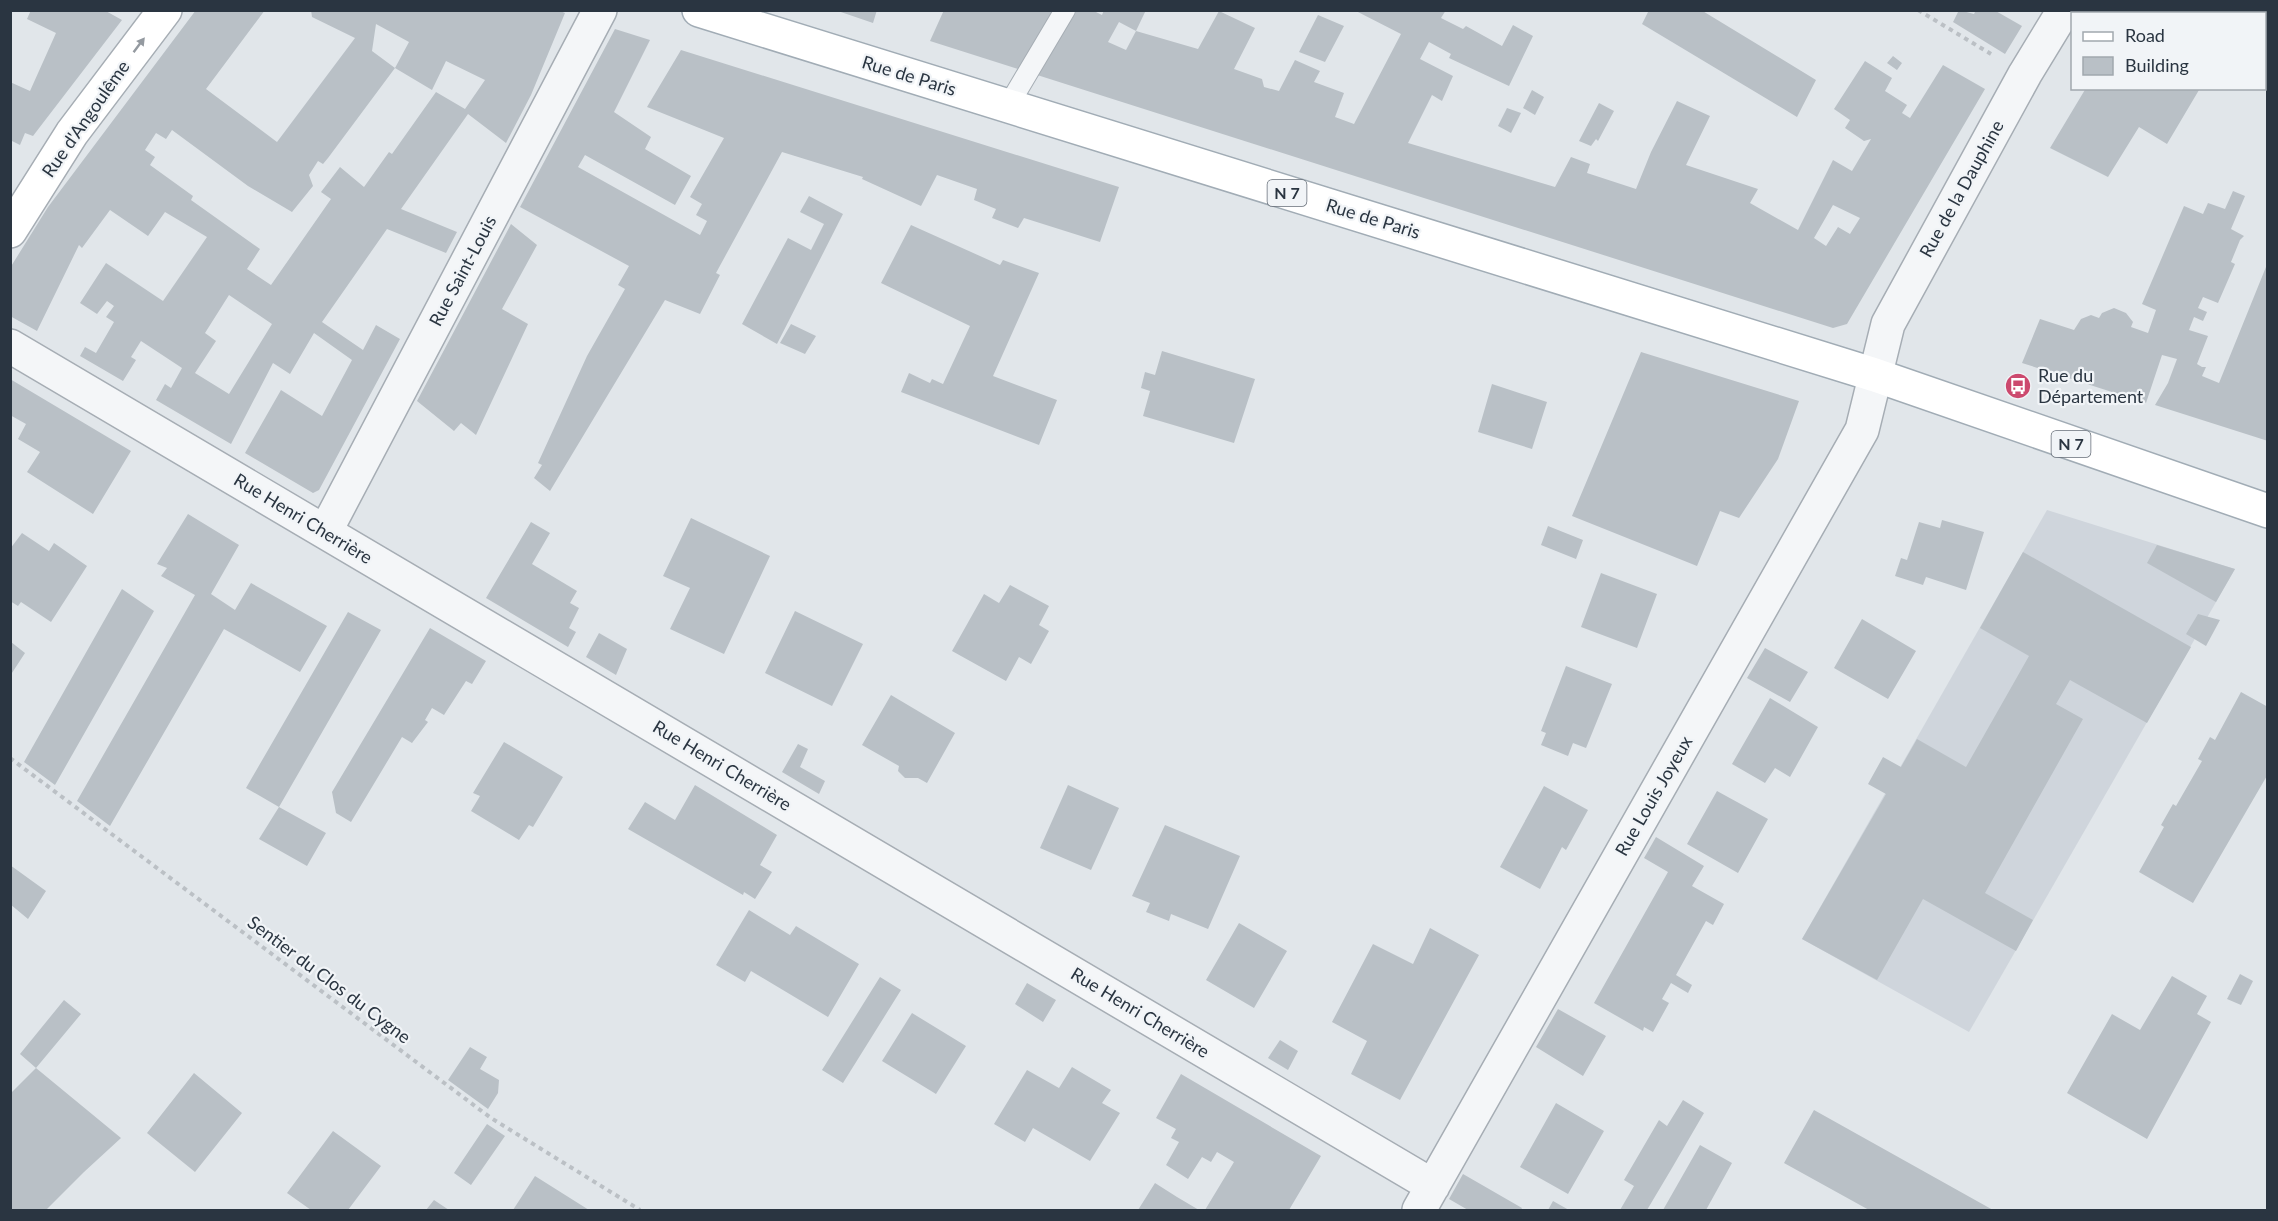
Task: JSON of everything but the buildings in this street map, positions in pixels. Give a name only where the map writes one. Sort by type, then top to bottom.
[{"type":"main road","name":"Rue d'Angoulême","points":[[10,231],[72,133],[165,10]]},
{"type":"main road","name":"Rue de Paris","points":[[699,10],[1875,375]]},
{"type":"main road","name":"N 7","points":[[1875,375],[2268,511]]},
{"type":"street","name":"Rue Saint-Louis","points":[[325,532],[600,10]]},
{"type":"street","name":"Rue de la Dauphine","points":[[1875,375],[1888,324],[2025,74],[2064,10]]},
{"type":"street","name":"Rue Henri Cherrière","points":[[10,346],[325,532],[1426,1198]]},
{"type":"street","name":"Rue Louis Joyeux","points":[[1426,1198],[1862,430],[1875,375]]},
{"type":"lane","points":[[1008,106],[1065,10]]},
{"type":"path","points":[[1918,10],[2025,74]]},
{"type":"path","name":"Sentier du Clos du Cygne","points":[[10,758],[491,1118],[640,1210]]},
{"type":"shaded area","points":[[2047,510],[2235,569],[1969,1032],[1802,939]]},
{"type":"place","name":"Rue du Département","points":[[2018,386]]}]
